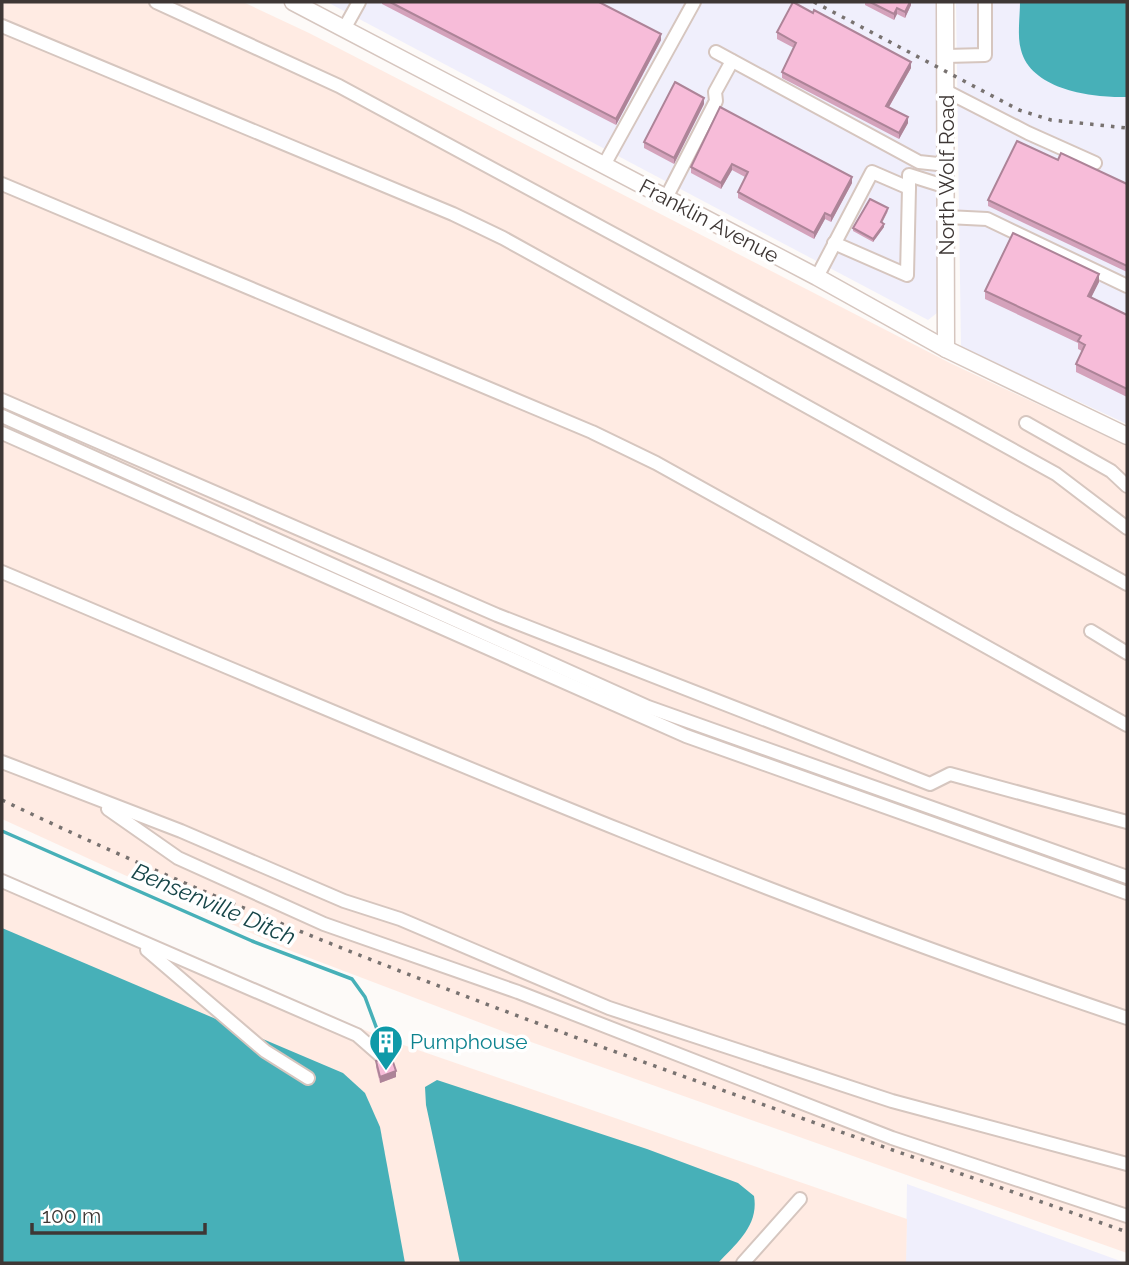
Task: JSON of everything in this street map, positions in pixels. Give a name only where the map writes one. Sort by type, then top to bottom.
[{"type":"main road","name":"Franklin Avenue","points":[[293,2],[318,7],[344,29],[817,277],[946,349],[1127,436]]},
{"type":"main road","name":"North Wolf Road","points":[[945,2],[946,349]]},
{"type":"lane","points":[[156,2],[339,86],[889,382],[1056,474],[1127,528]]},
{"type":"lane","points":[[344,29],[359,2]]},
{"type":"lane","points":[[604,165],[694,2]]},
{"type":"lane","points":[[946,56],[985,55],[985,2]]},
{"type":"lane","points":[[2,26],[453,214],[503,238],[1127,584]]},
{"type":"lane","points":[[716,52],[919,162],[947,165]]},
{"type":"lane","points":[[666,198],[716,101],[715,92],[732,61]]},
{"type":"lane","points":[[946,91],[1028,133],[1095,163]]},
{"type":"lane","points":[[817,277],[872,172],[909,188]]},
{"type":"lane","points":[[834,243],[907,275],[909,175],[947,187]]},
{"type":"lane","points":[[2,184],[592,432],[656,463],[1127,725]]},
{"type":"lane","points":[[947,217],[987,219],[1127,286]]},
{"type":"lane","points":[[2,400],[497,615],[930,784],[950,774],[1127,822]]},
{"type":"lane","points":[[2,416],[648,707],[1127,877]]},
{"type":"lane","points":[[1026,423],[1111,471],[1127,486]]},
{"type":"lane","points":[[2,433],[686,736],[1127,893]]},
{"type":"lane","points":[[2,572],[523,792],[901,939],[1127,1018]]},
{"type":"lane","points":[[1091,631],[1127,653]]},
{"type":"lane","points":[[2,762],[181,831],[344,901],[400,919],[609,1008],[892,1101],[1127,1164]]},
{"type":"lane","points":[[93,799],[178,858],[324,925],[518,992],[892,1138],[1127,1216]]},
{"type":"lane","points":[[2,881],[357,1035],[381,1056]]},
{"type":"lane","points":[[136,941],[265,1051],[308,1078]]},
{"type":"lane","points":[[743,1263],[800,1199]]},
{"type":"shaded area","points":[[2,2],[243,2],[309,33],[950,363],[1127,446],[1127,1253],[531,1042],[286,949],[2,819]]},
{"type":"shaded area","points":[[327,2],[937,2],[937,313],[928,320]]},
{"type":"shaded area","points":[[956,2],[1127,2],[1127,424],[961,347]]},
{"type":"shaded area","points":[[2,875],[134,934],[389,1040],[907,1219],[906,1263],[2,1263]]},
{"type":"shaded area","points":[[907,1184],[1126,1263],[906,1263]]},
{"type":"water","points":[[1020,2],[1127,2],[1127,97],[1098,96],[1065,89],[1037,74],[1027,64],[1021,50]]},
{"type":"water","points":[[2,928],[343,1073],[365,1093],[380,1127],[405,1263],[2,1263]]},
{"type":"water","points":[[437,1080],[647,1149],[738,1183],[754,1196],[755,1206],[750,1225],[718,1263],[460,1263],[426,1105],[425,1087]]},
{"type":"building","points":[[390,2],[599,2],[661,34],[616,119]]},
{"type":"building","points":[[793,2],[813,13],[814,10],[911,62],[886,106],[908,117],[899,133],[782,72],[796,43],[777,32]]},
{"type":"building","points":[[870,2],[910,2],[905,12],[897,8],[894,14]]},
{"type":"building","points":[[675,82],[704,98],[674,158],[644,142]]},
{"type":"building","points":[[720,107],[852,177],[831,216],[825,213],[814,233],[738,192],[748,172],[732,164],[721,183],[691,167]]},
{"type":"building","points":[[1017,141],[1058,160],[1061,153],[1127,184],[1127,266],[988,200]]},
{"type":"building","points":[[870,199],[888,208],[881,222],[884,224],[873,239],[853,228]]},
{"type":"building","points":[[1013,233],[1099,274],[1088,296],[1127,315],[1127,389],[1076,364],[1085,345],[1078,341],[1081,336],[985,291]]},
{"type":"building","points":[[391,1056],[396,1071],[380,1077],[376,1061]]},
{"type":"waterway","name":"Bensenville Ditch","points":[[2,831],[252,941],[352,979],[365,997],[381,1040]]},
{"type":"railway","points":[[814,2],[1019,110],[1051,120],[1127,128]]},
{"type":"railway","points":[[2,800],[139,863],[418,978],[700,1082],[1127,1232]]},
{"type":"place","name":"Pumphouse","points":[[386,1072]]}]
